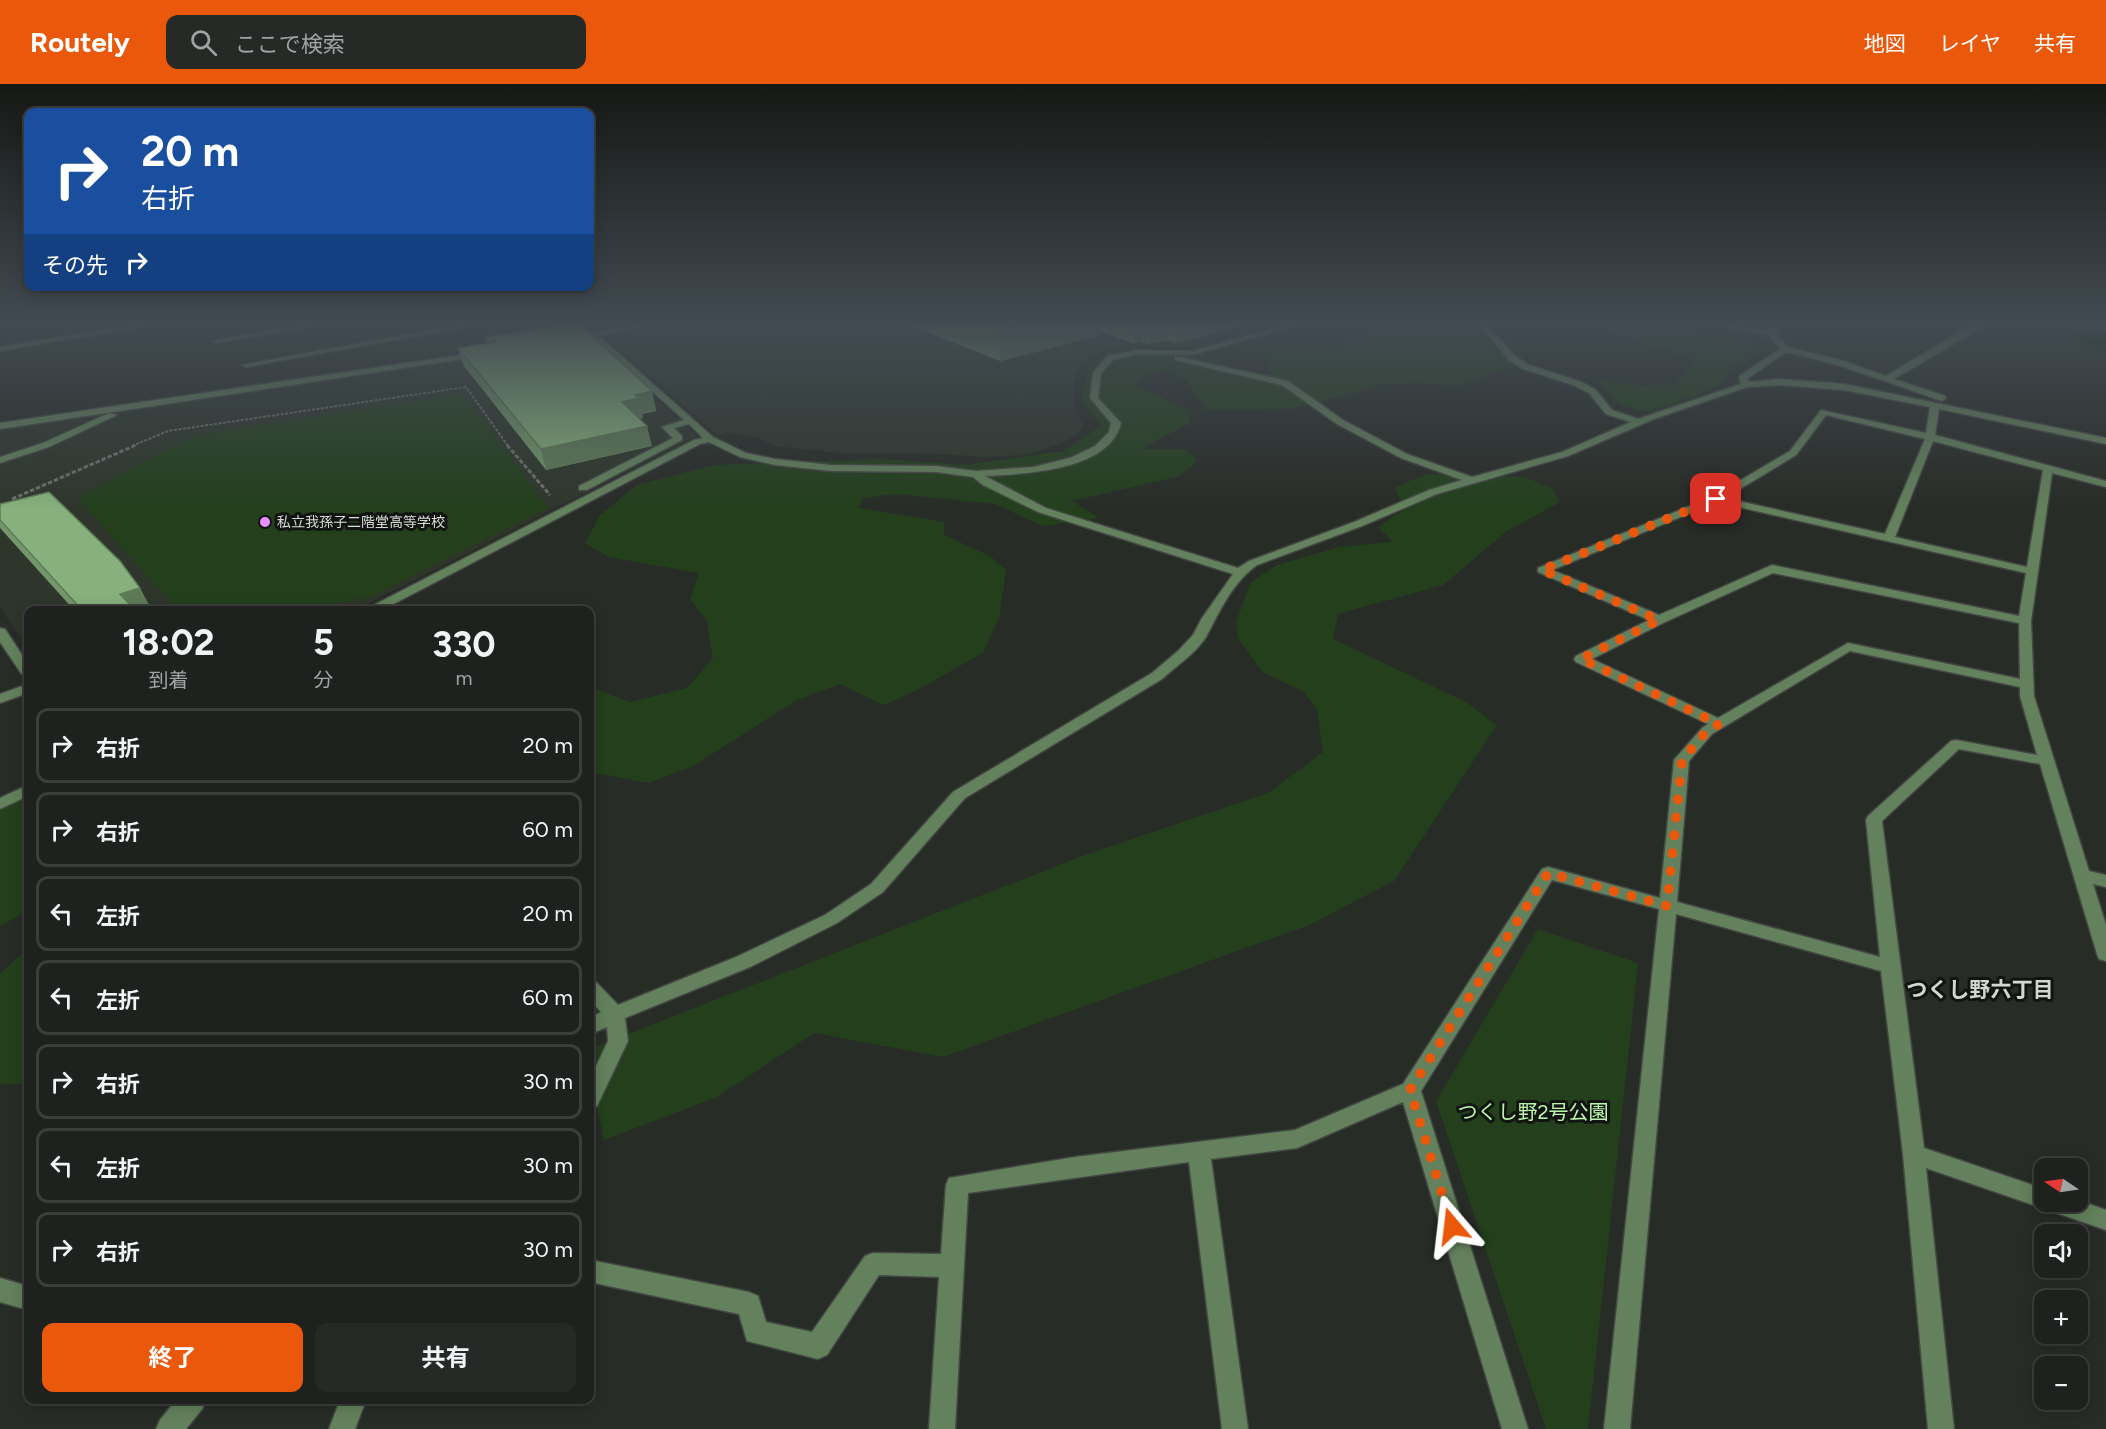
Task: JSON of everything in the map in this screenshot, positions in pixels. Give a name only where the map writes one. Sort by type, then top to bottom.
[{"type":"street","points":[[0,426],[278,385]]},
{"type":"street","points":[[651,385],[710,439],[743,455],[775,462],[831,468],[936,469],[976,474],[1042,469],[1098,448],[1114,434],[1116,428],[1113,419],[1094,398],[1097,385]]},
{"type":"street","points":[[1290,385],[1326,413],[1366,436],[1404,456],[1470,480]]},
{"type":"street","points":[[1580,385],[1592,391],[1609,412],[1638,422]]},
{"type":"street","points":[[594,1025],[615,1014],[743,963],[831,919],[877,888],[959,795],[1157,676],[1183,654],[1199,637],[1208,618],[1240,572],[1253,563],[1358,524],[1414,499],[1470,480],[1565,454],[1638,422],[1711,395],[1746,385]]},
{"type":"street","points":[[1817,385],[1961,410],[2104,440]]},
{"type":"street","points":[[1902,385],[1965,405],[1961,410]]},
{"type":"street","points":[[1889,538],[1930,437],[1935,405]]},
{"type":"street","points":[[0,460],[46,445],[117,412],[117,409]]},
{"type":"street","points":[[1659,620],[1542,570],[1716,499],[1793,453],[1824,412],[1930,437],[2106,484]]},
{"type":"street","points":[[583,488],[679,438],[667,426],[691,421]]},
{"type":"street","points":[[382,606],[697,442],[710,439]]},
{"type":"street","points":[[2048,469],[2025,621],[2026,696],[2106,954]]},
{"type":"street","points":[[976,474],[987,483],[1042,510],[1240,572]]},
{"type":"street","points":[[1716,499],[2031,571]]},
{"type":"street","points":[[1719,724],[1581,659],[1659,620],[1772,569],[2025,621]]},
{"type":"street","points":[[0,633],[24,667]]},
{"type":"street","points":[[1617,1429],[1682,760],[1707,731],[1848,647],[2025,684]]},
{"type":"street","points":[[0,699],[24,690]]},
{"type":"street","points":[[1941,1429],[1914,1154],[1874,820],[1956,744],[2047,761]]},
{"type":"street","points":[[0,804],[24,792]]},
{"type":"street","points":[[942,1429],[957,1185],[1297,1139],[1410,1090],[1548,873],[1890,967]]},
{"type":"street","points":[[2082,875],[2106,881]]},
{"type":"street","points":[[594,992],[615,1014],[618,1041],[594,1092]]},
{"type":"street","points":[[1410,1090],[1515,1429]]},
{"type":"street","points":[[1199,1151],[1236,1429]]},
{"type":"street","points":[[1914,1154],[2034,1196]]},
{"type":"street","points":[[2082,1212],[2106,1220]]},
{"type":"street","points":[[594,1272],[749,1304],[756,1332],[818,1346],[873,1264],[952,1266]]},
{"type":"street","points":[[0,1290],[24,1297]]},
{"type":"street","points":[[169,1429],[190,1404]]},
{"type":"street","points":[[342,1429],[351,1404]]},
{"type":"path","points":[[15,511],[12,499],[17,496],[168,431],[466,387],[502,439],[553,498],[570,495],[583,488]]},
{"type":"shaded area","name":"私立我孫子二階堂高等学校","points":[[296,385],[640,385],[697,436],[363,606],[24,606],[24,643],[0,607],[0,430]]},
{"type":"shaded area","points":[[660,385],[1074,385],[1075,411],[1084,423],[1079,433],[1059,444],[1027,455],[987,457],[920,453],[839,453],[775,446],[760,439],[731,433],[717,435]]},
{"type":"green space","points":[[1085,385],[1134,385],[1188,410],[1190,422],[1143,449],[1186,449],[1197,461],[1180,476],[1072,501],[1099,518],[1043,526],[995,504],[896,494],[863,498],[859,508],[944,522],[944,535],[990,556],[1006,570],[999,618],[983,653],[919,689],[884,705],[840,684],[797,700],[693,766],[649,783],[594,773],[594,688],[630,702],[687,688],[713,658],[707,621],[690,599],[699,573],[608,557],[585,543],[600,515],[637,485],[715,465],[880,459],[967,465],[1063,451],[1101,426],[1082,400]]},
{"type":"green space","points":[[1189,385],[1378,385],[1355,393],[1289,409],[1207,410]]},
{"type":"green space","points":[[1601,385],[1640,386],[1718,385],[1710,390],[1652,411],[1637,410],[1617,402]]},
{"type":"green space","points":[[463,393],[548,508],[369,598],[317,606],[174,606],[77,498],[192,436]]},
{"type":"green space","points":[[1428,474],[1524,477],[1552,488],[1560,502],[1507,531],[1443,585],[1338,614],[1333,639],[1466,702],[1497,725],[1394,881],[1307,926],[943,1057],[814,1033],[717,1097],[604,1140],[594,1091],[594,1047],[1082,856],[1268,793],[1323,752],[1317,710],[1304,692],[1262,672],[1238,638],[1236,623],[1250,583],[1277,565],[1339,547],[1393,542],[1378,527],[1404,510],[1395,487]]},
{"type":"green space","points":[[24,798],[24,913],[0,926],[0,810]]},
{"type":"green space","name":"つくし野2号公園","points":[[1538,929],[1638,963],[1588,1429],[1546,1429],[1436,1101]]},
{"type":"green space","points":[[24,952],[24,1084],[0,1084],[0,973]]},
{"type":"building","points":[[488,385],[645,385],[652,391],[635,395],[639,398],[622,402],[647,426],[541,449]]},
{"type":"building","points":[[49,492],[120,561],[140,588],[120,594],[131,606],[78,606],[0,520],[0,504]]},
{"type":"place","name":"私立我孫子二階堂高等学校","points":[[265,522]]},
{"type":"district","name":"つくし野六丁目","points":[[1980,990]]},
{"type":"route","points":[[1452,1226],[1410,1090],[1548,873],[1667,906],[1682,760],[1707,731],[1719,724],[1581,659],[1659,620],[1542,570],[1716,499]]}]
